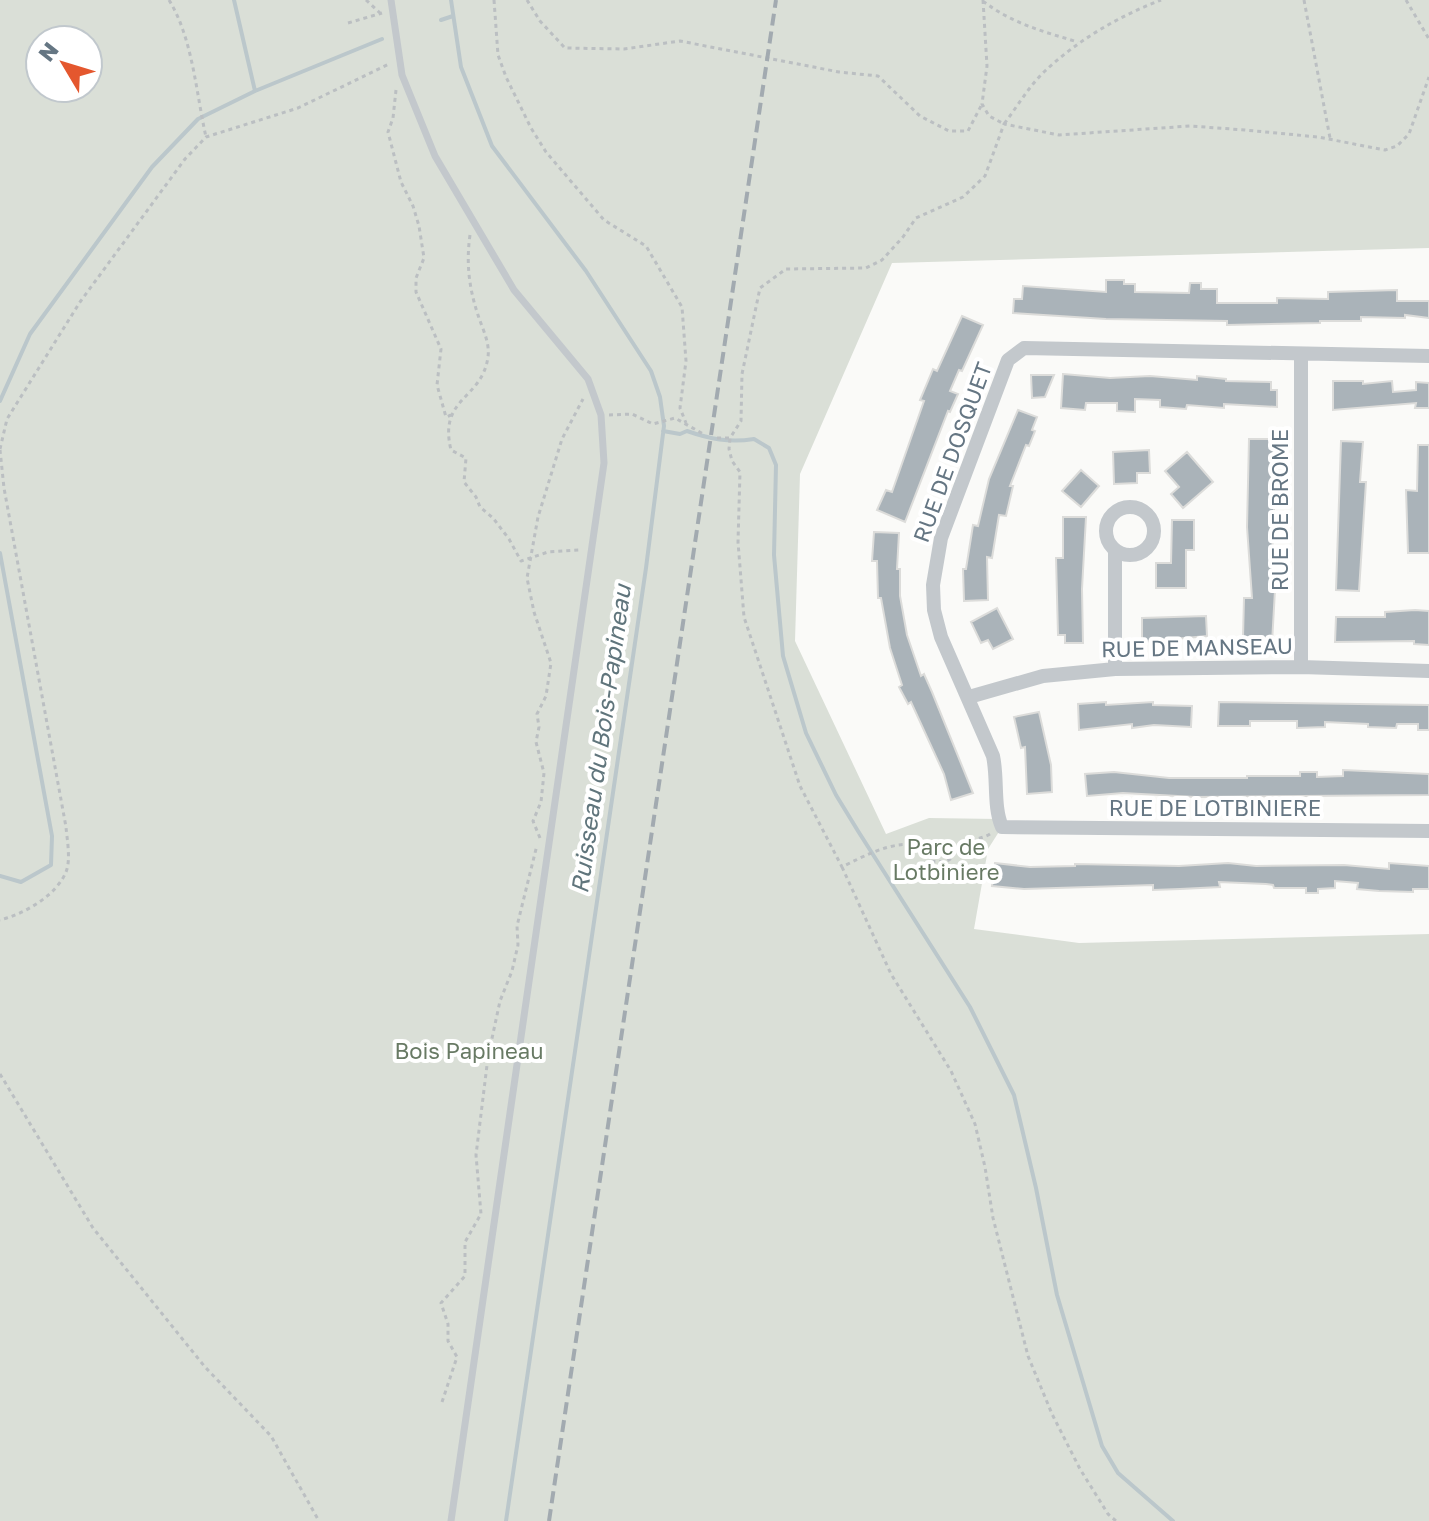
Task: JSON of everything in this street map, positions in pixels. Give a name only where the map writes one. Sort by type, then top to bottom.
[{"type":"street","name":"RUE DE DOSQUET","points":[[1002,827],[998,819],[993,756],[941,637],[934,610],[933,585],[941,538],[1008,360],[1024,348],[1429,356]]},
{"type":"street","name":"RUE DE BROME","points":[[1301,354],[1301,667]]},
{"type":"street","points":[[1115,551],[1115,669]]},
{"type":"street","name":"RUE DE MANSEAU","points":[[969,697],[1043,676],[1115,669],[1301,667],[1429,671]]},
{"type":"street","name":"RUE DE LOTBINIERE","points":[[1002,827],[1429,831]]},
{"type":"lane","points":[[391,0],[406,84],[435,156],[514,290],[590,385],[601,415],[604,463],[451,1521]]},
{"type":"path","points":[[169,0],[178,15],[186,42],[206,137]]},
{"type":"path","points":[[366,0],[380,13]]},
{"type":"path","points":[[495,0],[498,55],[531,128],[546,152],[604,220],[646,246],[682,307],[686,361],[680,408],[686,423]]},
{"type":"path","points":[[527,0],[540,21],[565,48],[624,49],[680,41],[839,72],[878,76],[920,116],[949,131],[968,131],[982,104],[987,66],[983,1]]},
{"type":"path","points":[[1116,1521],[1108,1514],[1080,1469],[1052,1414],[1028,1356],[993,1218],[975,1124],[951,1071],[891,974],[842,867],[800,786],[744,617],[738,542],[740,472],[732,461],[729,449],[730,438],[741,421],[742,374],[760,288],[786,269],[866,268],[882,260],[916,218],[963,197],[985,176],[1004,124],[1043,72],[1080,42],[1135,10],[1161,0]]},
{"type":"path","points":[[1304,0],[1331,140]]},
{"type":"path","points":[[1406,0],[1429,39]]},
{"type":"path","points":[[983,1],[1002,16],[1042,32],[1080,42]]},
{"type":"path","points":[[348,23],[380,13],[393,15]]},
{"type":"path","points":[[0,920],[19,915],[54,890],[67,870],[66,827],[4,488],[0,450],[7,419],[80,302],[185,159],[206,137],[298,108],[400,59]]},
{"type":"path","points":[[982,104],[989,116],[1004,124],[1059,135],[1190,126],[1293,134],[1385,150],[1397,146],[1409,134],[1429,77]]},
{"type":"path","points":[[406,84],[396,90],[388,132],[401,182],[419,226],[424,258],[416,278],[416,292],[438,338],[441,349],[437,385],[446,417],[451,415]]},
{"type":"path","points":[[478,228],[470,234],[467,270],[477,313],[486,334],[489,356],[481,377],[451,415],[447,432],[451,450],[466,458],[464,482],[480,507],[509,539],[521,561],[548,552],[592,551]]},
{"type":"path","points":[[442,1402],[457,1357],[448,1341],[448,1324],[441,1303],[465,1276],[465,1242],[481,1214],[475,1167],[488,1057],[500,1001],[512,971],[518,945],[517,926],[532,857],[540,837],[533,821],[541,802],[544,773],[536,742],[539,727],[537,714],[546,696],[551,663],[527,578],[538,517],[562,439],[590,385]]},
{"type":"path","points":[[601,415],[632,414],[653,424],[675,418],[705,435]]},
{"type":"path","points":[[717,438],[730,438]]},
{"type":"path","points":[[842,867],[881,847],[920,846],[927,852],[930,861],[946,862],[952,860],[963,844],[981,839],[1002,827]]},
{"type":"path","points":[[0,1074],[93,1228],[196,1356],[271,1436],[319,1521]]},
{"type":"green space","name":"Bois Papineau","points":[[0,0],[1429,0],[1429,248],[892,263],[800,474],[795,641],[886,834],[929,818],[998,819],[1002,827],[988,849],[974,929],[1079,943],[1429,934],[1429,1521],[0,1521]]},
{"type":"building","points":[[1106,280],[1124,280],[1124,284],[1135,284],[1135,292],[1189,293],[1190,283],[1201,283],[1201,289],[1217,289],[1217,303],[1277,303],[1277,298],[1328,299],[1328,292],[1397,290],[1397,301],[1429,301],[1429,318],[1405,315],[1405,318],[1361,317],[1361,321],[1227,325],[1227,321],[1106,319],[1013,313],[1014,299],[1022,299],[1023,286],[1106,292]]},
{"type":"building","points":[[962,316],[983,325],[950,391],[958,394],[948,411],[905,522],[877,510],[886,490],[892,492],[924,401],[920,400]]},
{"type":"building","points":[[1063,374],[1197,380],[1197,376],[1226,381],[1271,382],[1271,390],[1277,390],[1277,407],[1224,404],[1224,408],[1187,405],[1186,409],[1160,407],[1160,400],[1135,399],[1135,412],[1117,411],[1117,403],[1086,403],[1085,410],[1061,408]]},
{"type":"building","points":[[1031,375],[1054,375],[1045,397],[1032,398]]},
{"type":"building","points":[[1333,381],[1363,381],[1363,384],[1392,381],[1393,392],[1416,390],[1416,382],[1429,383],[1429,408],[1415,408],[1416,403],[1333,410]]},
{"type":"building","points":[[1018,410],[1037,417],[1032,430],[1035,431],[1029,446],[1026,445],[1010,486],[1013,486],[1006,516],[999,515],[992,558],[987,557],[988,600],[964,601],[963,569],[966,569],[973,525],[978,526],[989,479]]},
{"type":"building","points":[[1249,439],[1274,439],[1274,512],[1271,512],[1275,590],[1272,643],[1253,642],[1254,637],[1243,637],[1244,598],[1252,598],[1247,527]]},
{"type":"building","points":[[1341,441],[1363,442],[1360,482],[1366,482],[1359,591],[1336,590]]},
{"type":"building","points":[[1418,445],[1429,445],[1429,553],[1408,553],[1406,490],[1417,491]]},
{"type":"building","points":[[1149,450],[1150,473],[1137,473],[1137,483],[1114,484],[1113,452]]},
{"type":"building","points":[[1187,452],[1213,482],[1183,508],[1171,494],[1179,487],[1165,471]]},
{"type":"building","points":[[1081,470],[1099,486],[1081,507],[1062,491]]},
{"type":"building","points":[[1063,517],[1086,517],[1083,643],[1065,643],[1065,635],[1058,635],[1056,558],[1063,558]]},
{"type":"building","points":[[1172,520],[1194,520],[1194,550],[1186,550],[1186,588],[1156,588],[1156,563],[1171,563]]},
{"type":"building","points":[[874,532],[899,533],[897,569],[900,569],[900,596],[907,635],[921,676],[924,674],[973,793],[951,800],[944,774],[911,702],[908,704],[899,687],[902,685],[890,648],[881,598],[878,598],[877,561],[872,561]]},
{"type":"building","points":[[997,608],[1013,639],[993,649],[988,640],[981,643],[971,622]]},
{"type":"building","points":[[1429,611],[1429,645],[1414,644],[1414,641],[1335,642],[1336,617],[1385,617],[1385,612]]},
{"type":"building","points":[[1206,616],[1207,636],[1142,642],[1142,618]]},
{"type":"building","points":[[1106,702],[1106,705],[1153,702],[1153,705],[1192,706],[1191,727],[1154,725],[1132,728],[1132,724],[1079,730],[1078,704]]},
{"type":"building","points":[[1219,702],[1429,705],[1429,730],[1418,730],[1418,724],[1397,724],[1396,728],[1325,722],[1325,727],[1297,728],[1297,721],[1250,721],[1250,726],[1218,726]]},
{"type":"building","points":[[1039,712],[1051,765],[1052,792],[1027,794],[1025,747],[1021,748],[1014,717]]},
{"type":"building","points":[[1343,770],[1429,774],[1429,795],[1196,797],[1123,793],[1087,796],[1085,774],[1114,772],[1169,778],[1247,778],[1300,776],[1300,772],[1317,772],[1317,777],[1343,776]]},
{"type":"building","points":[[995,863],[1030,867],[1228,863],[1389,869],[1389,863],[1429,866],[1429,889],[1379,891],[1357,889],[1358,883],[1335,881],[1335,888],[1318,889],[1318,893],[1306,893],[1306,888],[1219,882],[1220,887],[1153,890],[1153,885],[1024,889],[992,886]]},
{"type":"waterway","points":[[234,0],[255,91]]},
{"type":"waterway","name":"Ruisseau du Bois-Papineau","points":[[451,0],[461,67],[492,146],[586,271],[651,371],[660,397],[664,426],[646,568],[506,1521]]},
{"type":"waterway","points":[[441,20],[453,16]]},
{"type":"waterway","points":[[0,401],[30,334],[152,167],[198,119],[255,91],[382,39]]},
{"type":"waterway","points":[[663,431],[680,434],[687,431],[728,440],[754,439],[769,448],[776,465],[774,555],[783,656],[806,733],[836,795],[970,1007],[1014,1095],[1057,1295],[1102,1446],[1118,1473],[1173,1521]]},
{"type":"waterway","points":[[0,553],[52,836],[51,865],[21,882],[0,876]]},
{"type":"railway","points":[[549,1521],[776,0]]},
{"type":"park label","name":"Parc de Lotbiniere","points":[[946,858]]}]
